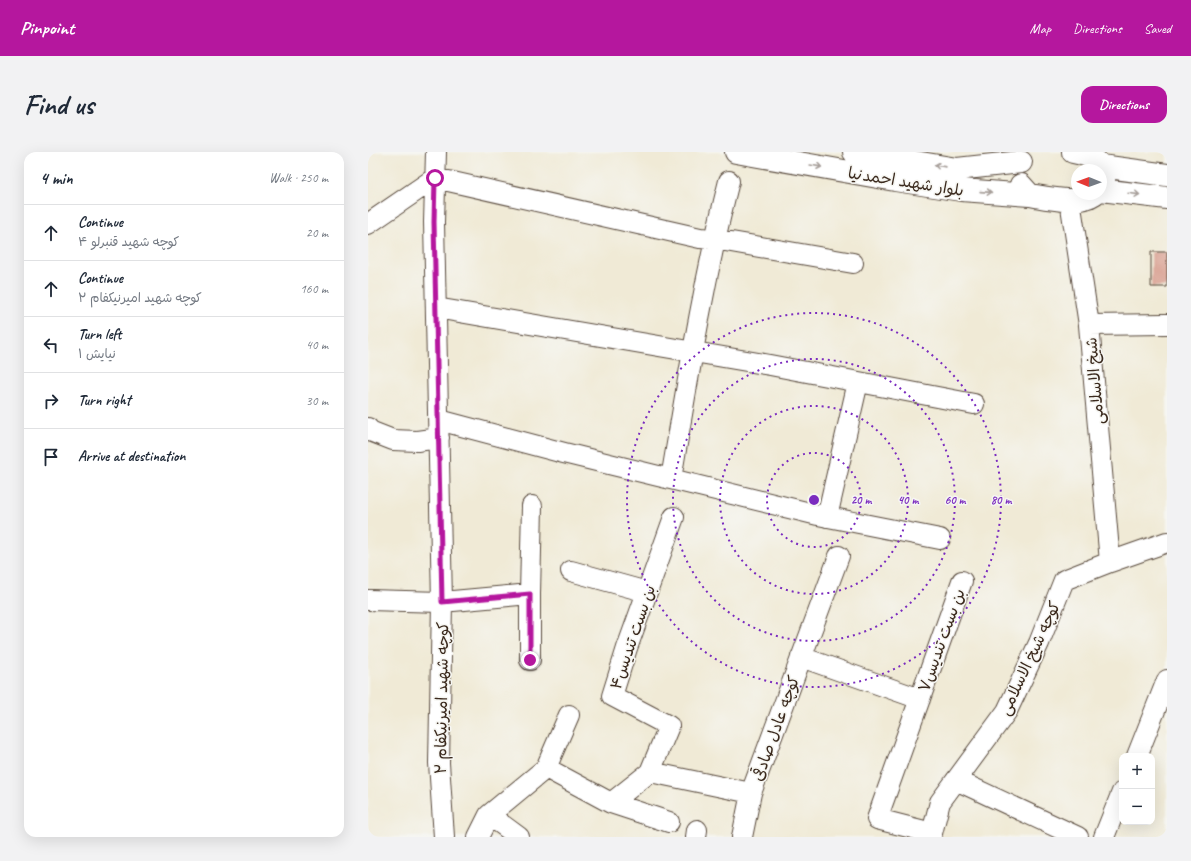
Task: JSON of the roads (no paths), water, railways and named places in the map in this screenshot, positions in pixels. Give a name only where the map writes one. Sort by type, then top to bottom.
[{"type":"main road","name":"بلوار شهید احمدنیا","points":[[736,152],[961,190],[1030,195],[1070,200]]},
{"type":"main road","name":"بلوار شهید احمدنیا","points":[[855,152],[957,169],[1026,157]]},
{"type":"main road","points":[[1073,152],[1086,154],[1096,159],[1167,175]]},
{"type":"main road","points":[[1026,157],[1019,172],[1021,186],[1030,195]]},
{"type":"main road","points":[[1107,190],[1167,198]]},
{"type":"street","name":"کوچه شهید امیرنیکفام ۲","points":[[436,152],[434,222],[442,602],[439,763],[444,837]]},
{"type":"street","points":[[368,224],[435,178],[692,236],[853,263]]},
{"type":"street","points":[[671,479],[714,239],[729,181]]},
{"type":"street","name":"شیخ الاسلامی","points":[[1070,200],[1089,325],[1110,562]]},
{"type":"street","points":[[436,308],[693,352],[974,404]]},
{"type":"street","points":[[1089,325],[1167,324]]},
{"type":"street","points":[[827,517],[858,382]]},
{"type":"street","points":[[368,428],[370,432],[393,440],[417,441],[439,429],[564,453],[827,517],[940,539]]},
{"type":"street","points":[[530,660],[532,506]]},
{"type":"street","name":"بن بست تندیس۴","points":[[650,772],[669,726],[612,696],[674,517]]},
{"type":"street","name":"کوچه شیخ الاسلامی","points":[[932,835],[940,802],[1007,711],[1039,642],[1064,580],[1167,542]]},
{"type":"street","points":[[801,657],[839,556]]},
{"type":"street","points":[[570,571],[647,592]]},
{"type":"street","name":"بن بست تندیس۷","points":[[932,835],[877,819],[962,581]]},
{"type":"street","points":[[368,600],[442,602],[530,594]]},
{"type":"street","name":"کوچه عادل صادقی","points":[[650,772],[751,793],[801,657],[920,699]]},
{"type":"street","points":[[1137,753],[1167,680]]},
{"type":"street","points":[[478,837],[489,815],[546,768],[568,715]]},
{"type":"street","points":[[546,768],[611,803],[669,822]]},
{"type":"street","points":[[611,803],[650,772]]},
{"type":"street","points":[[956,780],[1078,837]]},
{"type":"street","points":[[742,837],[751,793]]},
{"type":"street","points":[[1104,837],[1119,800]]},
{"type":"street","points":[[489,815],[519,837]]}]
